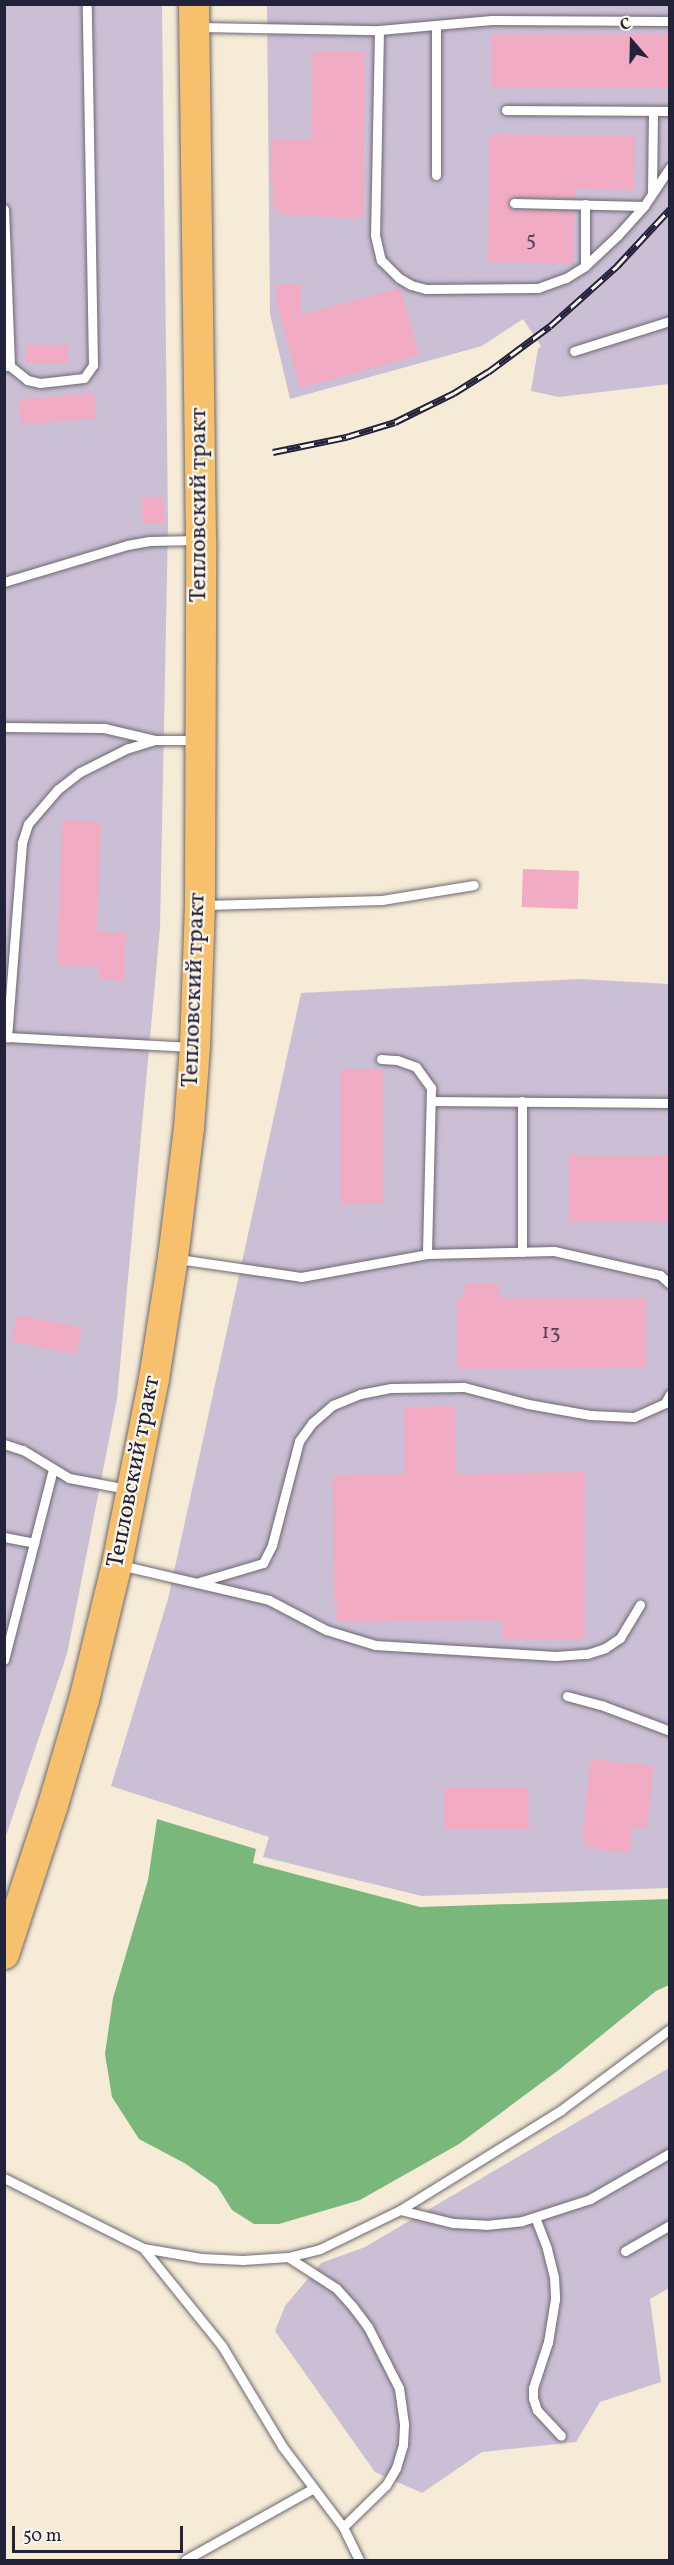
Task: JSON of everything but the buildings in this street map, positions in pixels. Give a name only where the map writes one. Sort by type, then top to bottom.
[{"type":"main road","name":"Тепловский тракт","points":[[4,1954],[56,1795],[84,1700],[117,1564],[133,1490],[173,1258],[189,1128],[195,1047],[200,905],[201,540],[194,16]]},
{"type":"lane","points":[[4,209],[7,366],[27,380],[40,383],[84,378],[93,365],[87,4]]},
{"type":"lane","points":[[194,16],[379,30],[492,20],[669,21]]},
{"type":"lane","points":[[436,25],[436,175]]},
{"type":"lane","points":[[379,30],[375,235],[377,250],[387,268],[411,285],[426,288],[538,288],[567,278],[585,266],[618,235],[644,206],[669,167]]},
{"type":"lane","points":[[506,110],[669,111]]},
{"type":"lane","points":[[652,193],[653,111]]},
{"type":"lane","points":[[513,203],[644,206]]},
{"type":"lane","points":[[585,204],[585,266]]},
{"type":"lane","points":[[574,351],[669,321]]},
{"type":"lane","points":[[4,582],[127,545],[150,541],[201,540]]},
{"type":"lane","points":[[4,727],[104,728],[155,740],[200,740]]},
{"type":"lane","points":[[155,740],[128,748],[80,772],[58,789],[28,824],[22,843],[6,1037],[195,1047]]},
{"type":"lane","points":[[200,905],[382,900],[474,885]]},
{"type":"lane","points":[[381,1059],[397,1060],[416,1067],[429,1081],[432,1101],[427,1254]]},
{"type":"lane","points":[[432,1101],[669,1103]]},
{"type":"lane","points":[[522,1101],[522,1252]]},
{"type":"lane","points":[[173,1258],[301,1277],[427,1254],[570,1253],[660,1275],[669,1284]]},
{"type":"lane","points":[[199,1582],[263,1563],[272,1545],[299,1441],[312,1423],[333,1406],[360,1394],[391,1388],[464,1387],[528,1404],[590,1415],[634,1418],[665,1404],[669,1394]]},
{"type":"lane","points":[[4,1444],[23,1450],[76,1480],[133,1490]]},
{"type":"lane","points":[[4,1660],[8,1627],[34,1543],[53,1469]]},
{"type":"lane","points":[[4,1537],[34,1543]]},
{"type":"lane","points":[[117,1564],[269,1600],[326,1630],[375,1645],[556,1656],[587,1654],[605,1648],[620,1638],[640,1605]]},
{"type":"lane","points":[[567,1696],[669,1731]]},
{"type":"lane","points":[[4,2178],[143,2248],[201,2258],[243,2260],[288,2257],[320,2249],[400,2210],[561,2110],[669,2029]]},
{"type":"lane","points":[[400,2210],[453,2223],[486,2225],[535,2217],[590,2199],[669,2153]]},
{"type":"lane","points":[[535,2217],[549,2258],[555,2299],[548,2342],[533,2388],[533,2398],[537,2410],[561,2436]]},
{"type":"lane","points":[[625,2251],[669,2225]]},
{"type":"lane","points":[[143,2248],[222,2346],[282,2446],[312,2489],[343,2527],[358,2560]]},
{"type":"lane","points":[[288,2257],[336,2288],[353,2307],[368,2326],[399,2388],[404,2425],[403,2445],[396,2468],[386,2485],[343,2527]]},
{"type":"lane","points":[[185,2560],[312,2489]]},
{"type":"shaded area","points":[[5,5],[162,5],[168,523],[160,928],[117,1399],[67,1654],[5,1839]]},
{"type":"shaded area","points":[[267,5],[669,5],[669,384],[559,397],[531,391],[538,349],[541,346],[523,319],[482,346],[290,399],[270,314]]},
{"type":"shaded area","points":[[580,979],[669,984],[669,1888],[422,1896],[263,1857],[269,1837],[111,1786],[168,1599],[301,993]]},
{"type":"shaded area","points":[[669,2068],[669,2288],[650,2299],[661,2382],[600,2402],[576,2442],[482,2452],[422,2493],[375,2472],[275,2331],[285,2306],[321,2263],[365,2247]]},
{"type":"green space","points":[[157,1819],[256,1849],[253,1863],[420,1907],[669,1899],[669,1985],[656,1991],[560,2069],[459,2144],[360,2200],[279,2224],[254,2224],[232,2210],[217,2186],[186,2164],[139,2139],[112,2097],[105,2054],[113,1998],[148,1880]]},
{"type":"railway","points":[[273,452],[346,437],[395,422],[454,393],[488,372],[550,326],[617,266],[670,209]]}]
